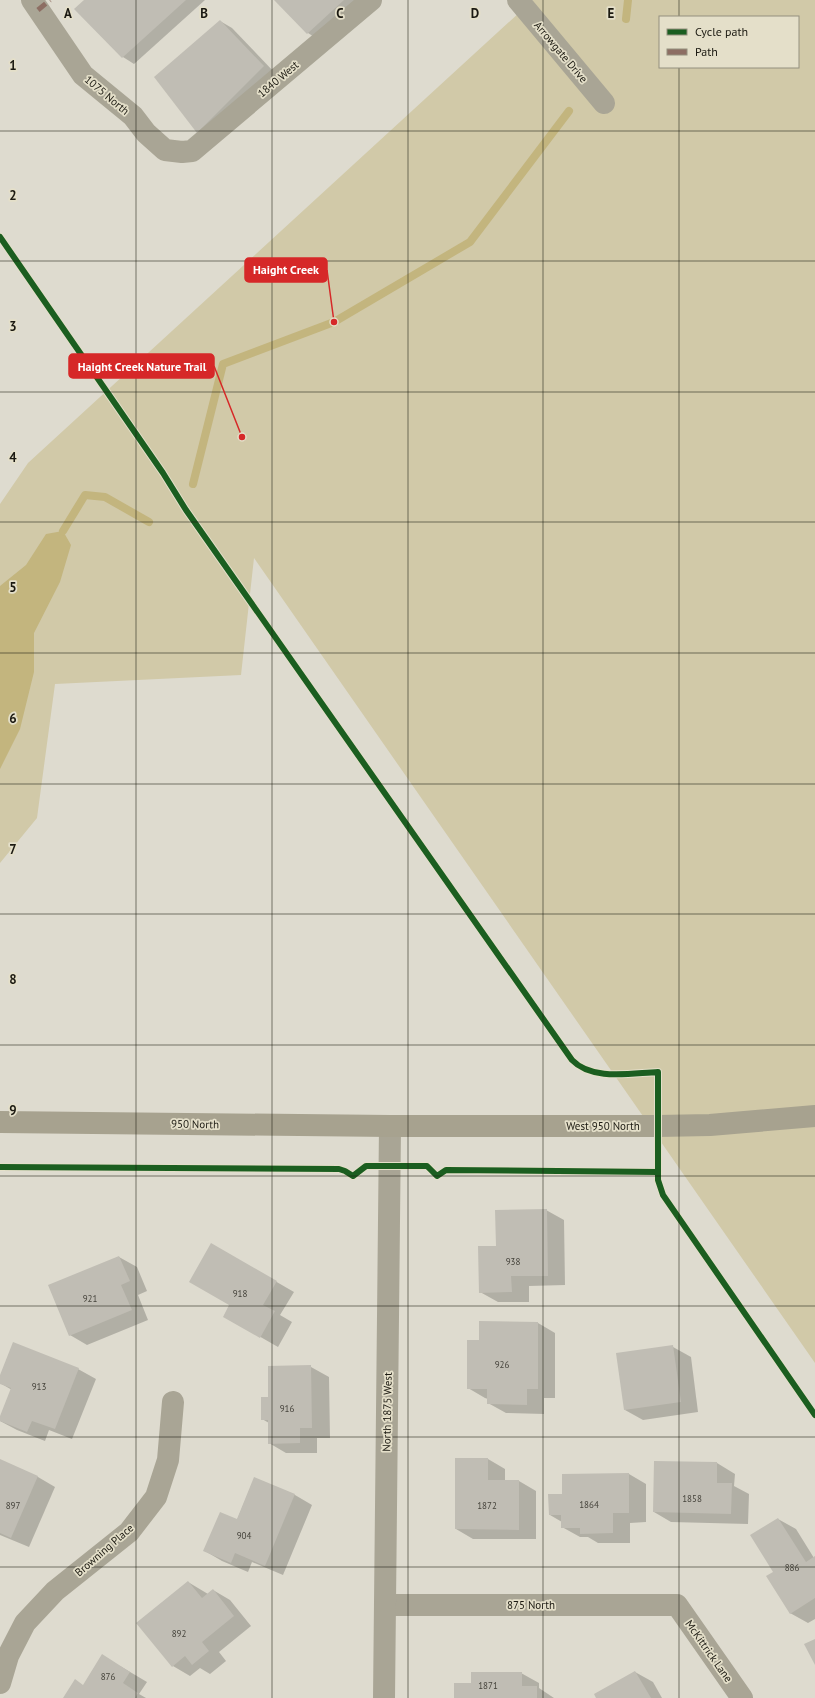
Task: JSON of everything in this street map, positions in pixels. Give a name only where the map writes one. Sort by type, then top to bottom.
[{"type":"main road","name":"West 950 North","points":[[390,1126],[710,1125],[815,1116]]},
{"type":"main road","name":"950 North","points":[[0,1122],[390,1126]]},
{"type":"street","name":"1840 West","points":[[182,152],[192,151],[371,0]]},
{"type":"street","name":"Arrowgate Drive","points":[[518,0],[604,103]]},
{"type":"street","name":"1075 North","points":[[40,3],[83,75],[133,116],[146,134],[165,150],[182,152]]},
{"type":"street","name":"North 1875 West","points":[[384,1698],[390,1126]]},
{"type":"street","name":"Browning Place","points":[[0,1683],[8,1656],[26,1623],[56,1591],[129,1532],[156,1497],[168,1460],[173,1402]]},
{"type":"street","name":"875 North","points":[[385,1605],[677,1605]]},
{"type":"street","name":"McKittrick Lane","points":[[677,1605],[742,1698]]},
{"type":"shaded area","points":[[533,0],[815,0],[815,1363],[254,558],[241,675],[55,684],[37,818],[0,863],[0,504],[28,463]]},
{"type":"shaded area","points":[[63,531],[71,545],[60,582],[34,633],[34,672],[20,729],[0,769],[0,586],[26,565],[46,534]]},
{"type":"building","points":[[84,0],[186,0],[122,58],[74,9]]},
{"type":"building","points":[[274,0],[344,0],[307,34]]},
{"type":"building","points":[[220,20],[264,66],[197,133],[154,77]]},
{"type":"building","points":[[547,1209],[548,1276],[511,1276],[512,1292],[479,1293],[478,1246],[496,1246],[495,1210]]},
{"type":"building","points":[[211,1243],[277,1281],[263,1305],[275,1311],[260,1338],[223,1317],[229,1305],[189,1282]]},
{"type":"building","points":[[119,1256],[130,1281],[121,1285],[132,1310],[69,1336],[48,1285]]},
{"type":"building","points":[[479,1321],[538,1322],[538,1389],[527,1389],[527,1405],[487,1404],[487,1389],[467,1389],[467,1340],[479,1340]]},
{"type":"building","points":[[13,1342],[79,1368],[55,1429],[32,1421],[27,1432],[0,1421],[0,1416],[11,1388],[0,1384],[0,1375]]},
{"type":"building","points":[[673,1345],[681,1402],[624,1410],[616,1353]]},
{"type":"building","points":[[311,1365],[312,1428],[300,1428],[300,1443],[268,1444],[268,1420],[261,1420],[261,1397],[268,1397],[268,1366]]},
{"type":"building","points":[[455,1458],[488,1458],[488,1480],[519,1480],[519,1530],[455,1529]]},
{"type":"building","points":[[0,1459],[38,1476],[11,1538],[0,1533]]},
{"type":"building","points":[[654,1461],[717,1462],[717,1483],[732,1483],[731,1514],[653,1512]]},
{"type":"building","points":[[629,1473],[629,1513],[613,1513],[613,1533],[580,1534],[580,1528],[561,1528],[561,1515],[549,1515],[548,1494],[562,1494],[562,1474]]},
{"type":"building","points":[[254,1477],[295,1494],[265,1566],[235,1553],[231,1563],[203,1551],[220,1512],[237,1519]]},
{"type":"building","points":[[778,1518],[806,1562],[815,1556],[815,1598],[790,1614],[766,1576],[773,1572],[750,1535]]},
{"type":"building","points":[[188,1581],[202,1598],[213,1589],[234,1616],[202,1642],[209,1651],[192,1665],[185,1656],[172,1667],[136,1623]]},
{"type":"building","points":[[815,1639],[815,1665],[804,1644]]},
{"type":"building","points":[[102,1654],[130,1672],[123,1683],[138,1693],[135,1698],[63,1698],[75,1679],[83,1685]]},
{"type":"building","points":[[635,1671],[651,1698],[596,1698],[594,1694]]},
{"type":"building","points":[[471,1672],[522,1672],[522,1686],[537,1686],[537,1698],[454,1698],[454,1683],[471,1683]]},
{"type":"waterway","points":[[626,19],[628,0]]},
{"type":"waterway","points":[[193,484],[223,364],[334,322],[470,242],[569,111]]},
{"type":"waterway","points":[[63,531],[85,495],[105,497],[149,522]]},
{"type":"marked path","points":[[38,10],[50,0]]},
{"type":"cycle path","points":[[0,237],[163,473],[186,510],[572,1060],[580,1067],[601,1073],[624,1074],[658,1072],[658,1180],[663,1195],[815,1415]]},
{"type":"cycle path","points":[[0,1167],[339,1169],[353,1176],[366,1166],[427,1166],[437,1176],[446,1170],[658,1172]]},
{"type":"place","name":"Haight Creek","points":[[334,322]]},
{"type":"place","name":"Haight Creek Nature Trail","points":[[242,437]]}]
